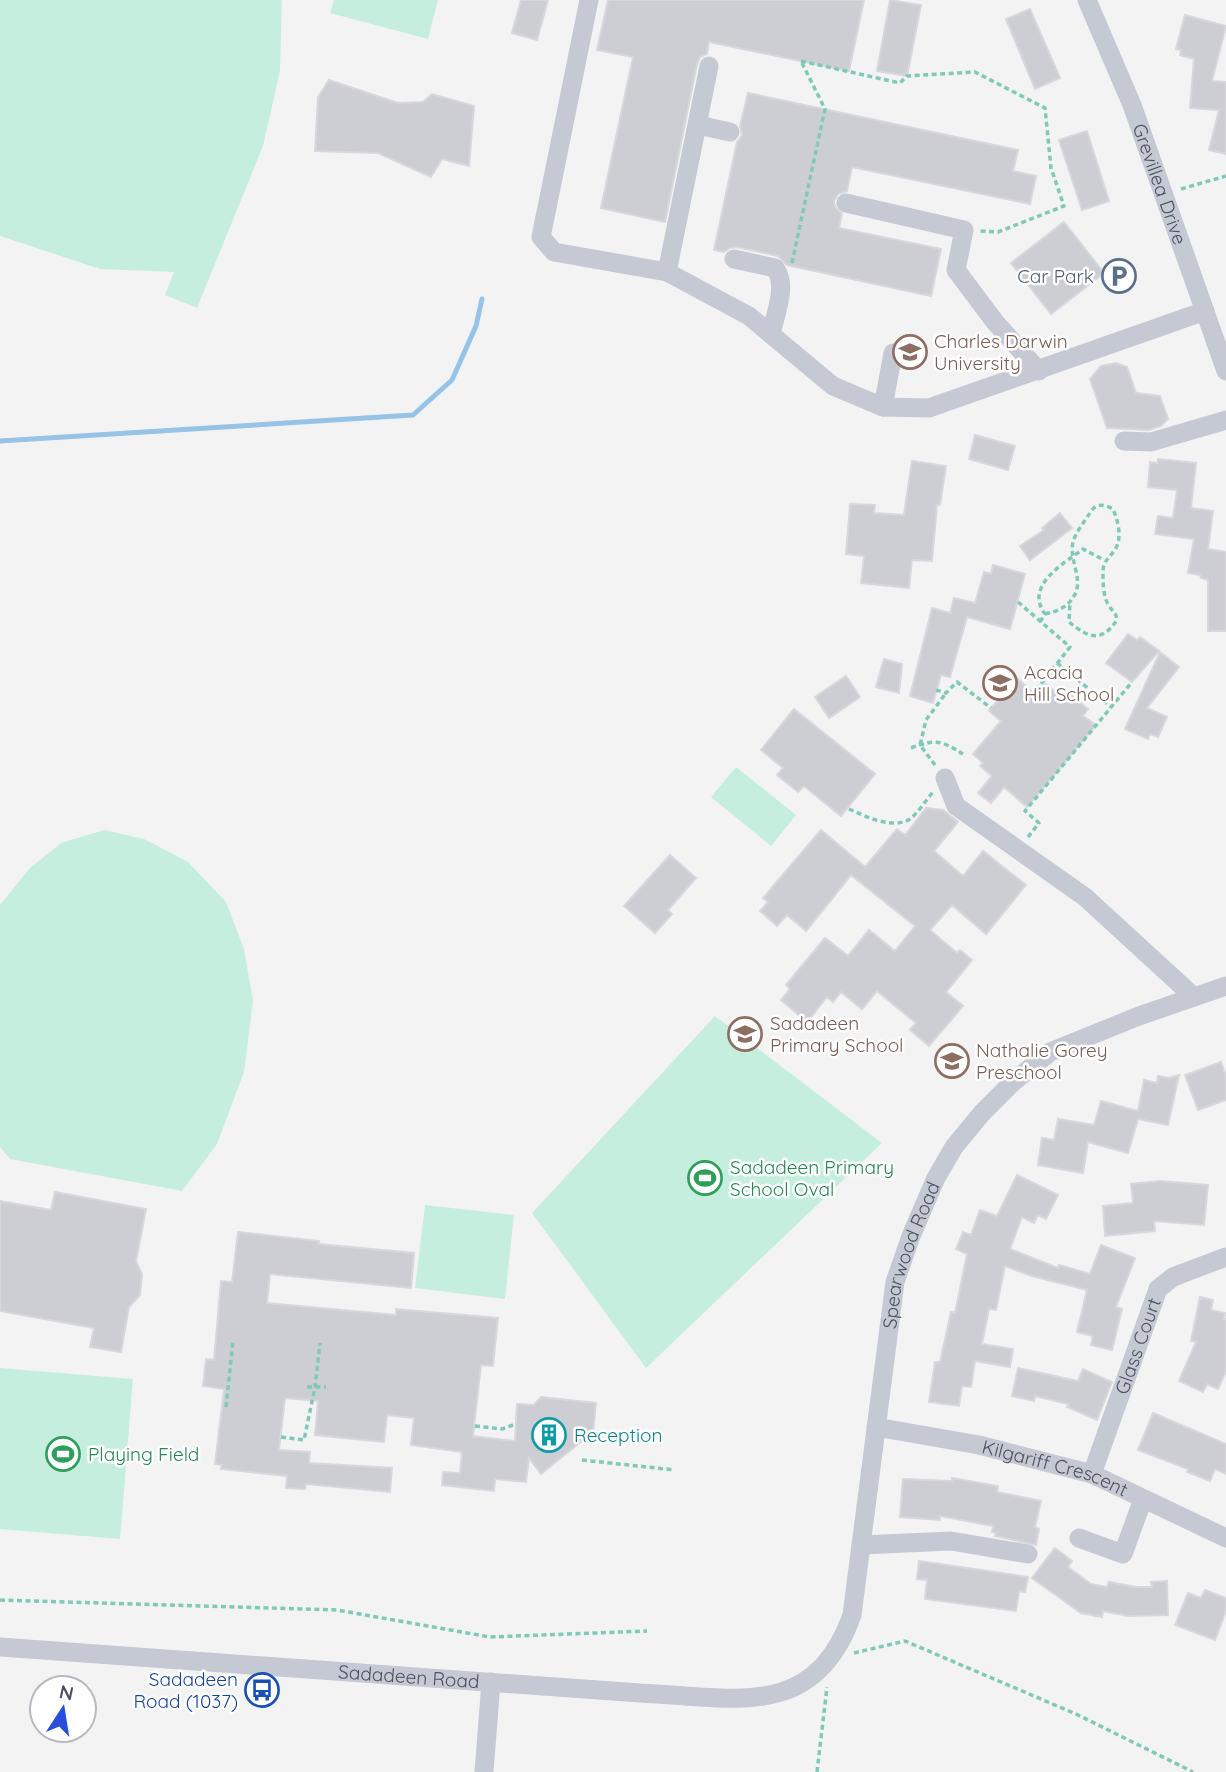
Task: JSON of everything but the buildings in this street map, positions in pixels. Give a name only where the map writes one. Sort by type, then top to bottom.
[{"type":"street","points":[[589,0],[541,237],[554,252],[667,272],[749,316],[832,386],[883,407],[929,408],[1205,311]]},
{"type":"street","name":"Grevillea Drive","points":[[1087,0],[1132,105],[1226,371]]},
{"type":"street","points":[[667,272],[709,66]]},
{"type":"street","points":[[698,125],[730,132]]},
{"type":"street","points":[[846,203],[964,230],[956,270],[995,322],[1039,371]]},
{"type":"street","points":[[734,259],[775,268],[781,276],[782,285],[771,334]]},
{"type":"street","points":[[883,407],[893,353]]},
{"type":"street","points":[[1124,441],[1151,442],[1226,420]]},
{"type":"street","points":[[945,778],[956,806],[1085,897],[1194,997]]},
{"type":"street","name":"Spearwood Road","points":[[813,1677],[844,1639],[852,1615],[895,1282],[936,1178],[954,1147],[982,1113],[1013,1082],[1050,1052],[1139,1016],[1226,986]]},
{"type":"street","name":"Glass Court","points":[[1092,1474],[1158,1289],[1173,1277],[1226,1258]]},
{"type":"street","name":"Kilgariff Crescent","points":[[876,1427],[979,1445],[1092,1474],[1226,1538]]},
{"type":"street","points":[[1079,1538],[1123,1554],[1143,1499]]},
{"type":"street","points":[[861,1545],[951,1541],[1028,1554]]},
{"type":"street","name":"Sadadeen Road","points":[[0,1647],[640,1693],[741,1697],[775,1694],[794,1689],[813,1677]]},
{"type":"street","points":[[484,1772],[491,1682]]},
{"type":"path","points":[[791,266],[825,109],[801,61],[900,83],[907,76],[975,72],[1045,108],[1052,168],[1064,205],[999,232],[964,230]]},
{"type":"path","points":[[1165,194],[1226,176]]},
{"type":"path","points":[[1100,504],[1113,509],[1119,533],[1117,546],[1105,560],[1103,570],[1105,597],[1117,620],[1109,632],[1100,636],[1090,635],[1069,622],[1070,602],[1078,585],[1072,557],[1073,542],[1093,508],[1100,504]]},
{"type":"path","points":[[1045,614],[1038,597],[1047,576],[1083,549],[1105,560]]},
{"type":"path","points":[[1017,602],[1070,647],[1034,693]]},
{"type":"path","points":[[1040,622],[1045,614],[1059,611],[1070,602]]},
{"type":"path","points":[[1057,663],[1111,707]]},
{"type":"path","points":[[920,745],[926,720],[957,682],[991,708]]},
{"type":"path","points":[[1018,849],[1039,823],[1025,811],[1132,682]]},
{"type":"path","points":[[936,690],[946,693]]},
{"type":"path","points":[[911,748],[929,741],[945,744],[963,754]]},
{"type":"path","points":[[849,809],[870,819],[892,823],[911,818],[945,778],[920,745]]},
{"type":"path","points":[[226,1407],[233,1341]]},
{"type":"path","points":[[281,1437],[304,1440],[315,1387],[320,1343]]},
{"type":"path","points":[[307,1387],[326,1387]]},
{"type":"path","points":[[475,1426],[502,1429],[516,1424]]},
{"type":"path","points":[[582,1460],[675,1470]]},
{"type":"path","points":[[0,1600],[337,1609],[490,1637],[646,1630]]},
{"type":"path","points":[[817,1772],[831,1658],[905,1641],[1076,1714],[1193,1772]]},
{"type":"green space","points":[[0,0],[282,0],[280,71],[263,146],[197,308],[165,295],[174,272],[100,269],[0,236]]},
{"type":"green space","points":[[334,0],[438,0],[428,39],[330,13]]},
{"type":"green space","points":[[736,767],[796,815],[771,846],[711,797]]},
{"type":"green space","points":[[104,830],[144,839],[188,862],[226,902],[244,949],[253,1001],[244,1072],[217,1144],[182,1191],[10,1159],[0,1147],[0,905],[30,868],[61,843]]},
{"type":"green space","name":"Sadadeen Primary School Oval","points":[[715,1016],[882,1143],[646,1368],[532,1213]]},
{"type":"green space","points":[[425,1205],[514,1215],[505,1299],[415,1288]]},
{"type":"green space","name":"Playing Field","points":[[0,1368],[133,1379],[120,1539],[0,1529]]},
{"type":"waterway","points":[[0,441],[413,415],[452,380],[476,326],[482,299]]},
{"type":"place","name":"Car Park","points":[[1119,276]]},
{"type":"place","name":"Charles Darwin University","points":[[910,352]]},
{"type":"place","name":"Acacia Hill School","points":[[1000,683]]},
{"type":"place","name":"Sadadeen Primary School","points":[[745,1034]]},
{"type":"place","name":"Nathalie Gorey Preschool","points":[[952,1061]]},
{"type":"place","name":"Sadadeen Primary School Oval","points":[[705,1178]]},
{"type":"place","name":"Reception","points":[[549,1435]]},
{"type":"place","name":"Playing Field","points":[[63,1454]]},
{"type":"place","name":"Sadadeen Road (1037)","points":[[262,1690]]}]
